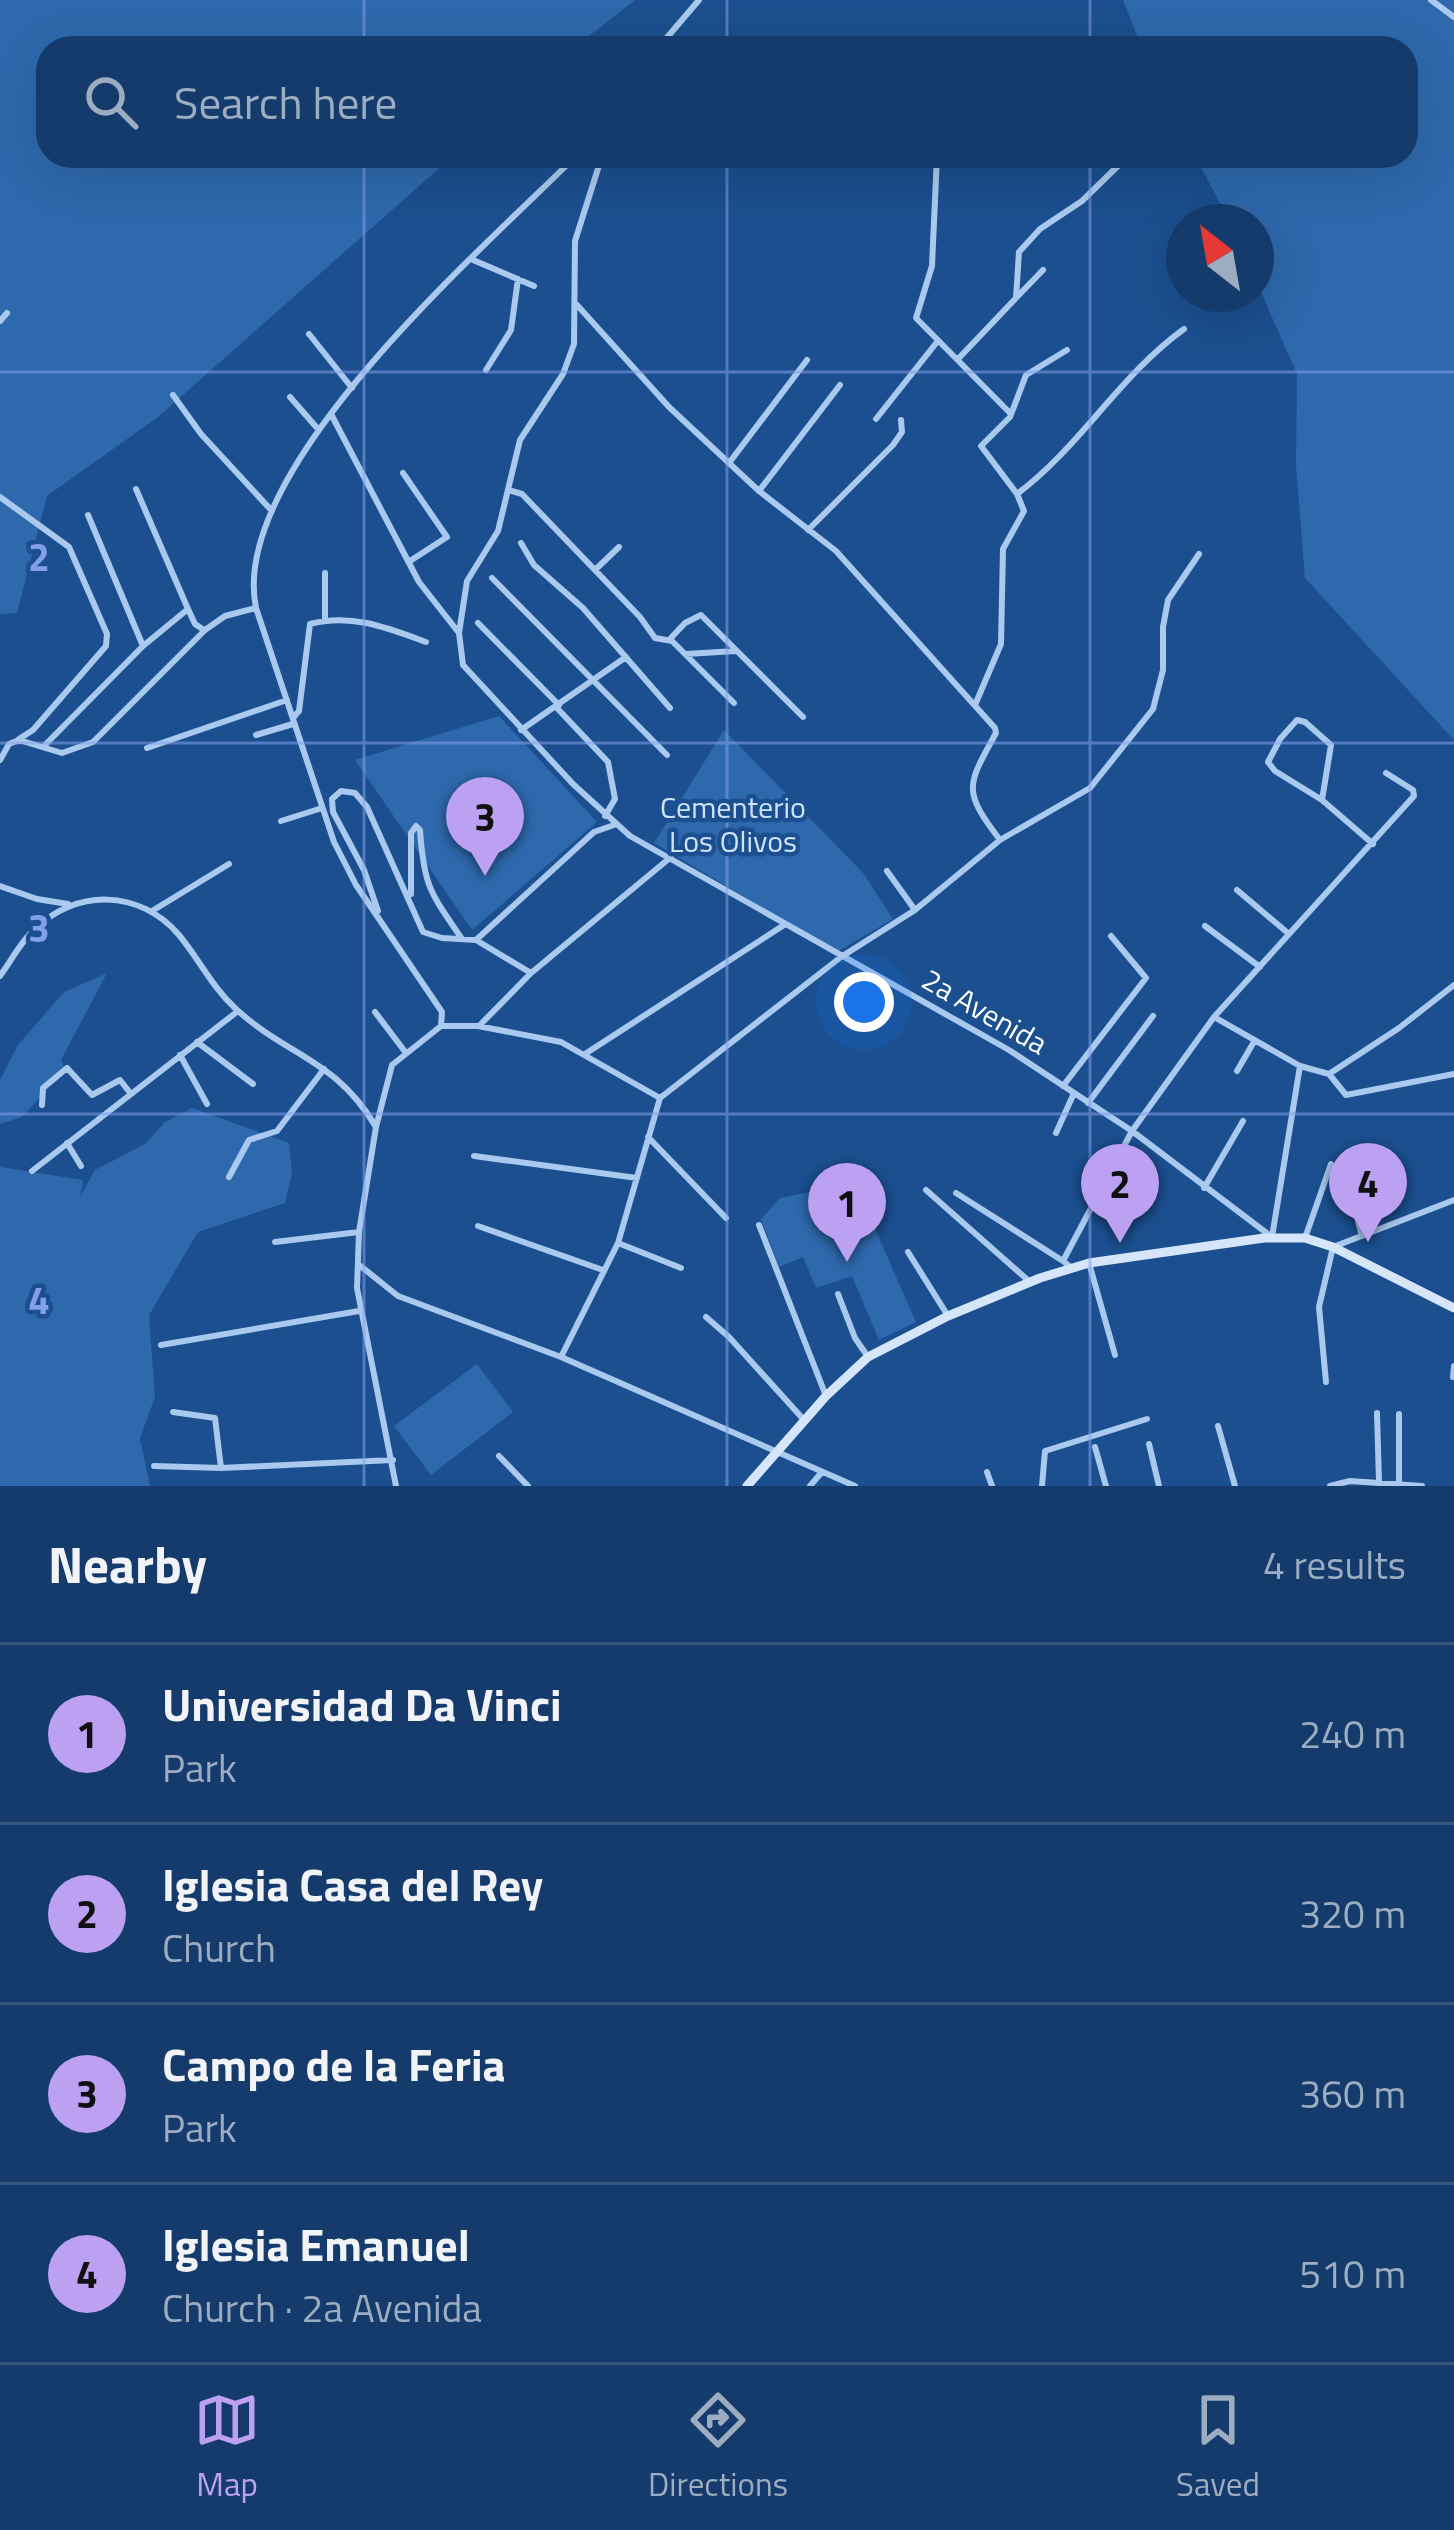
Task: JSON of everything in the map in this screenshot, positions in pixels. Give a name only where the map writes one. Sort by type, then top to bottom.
[{"type":"street","points":[[668,36],[699,0]]},
{"type":"street","points":[[1431,0],[1454,17]]},
{"type":"street","points":[[441,1026],[442,1012],[349,871],[322,808],[256,608],[253,567],[298,459],[318,429],[405,323],[564,168]]},
{"type":"street","points":[[459,633],[467,581],[498,531],[520,440],[562,374],[574,344],[576,234],[598,168]]},
{"type":"street","points":[[936,168],[932,266],[916,318],[1011,414]]},
{"type":"street","points":[[1016,298],[1018,253],[1040,229],[1082,201],[1116,168]]},
{"type":"street","points":[[473,260],[534,286]]},
{"type":"street","points":[[959,358],[1043,270]]},
{"type":"street","points":[[486,370],[511,329],[518,279]]},
{"type":"street","points":[[575,302],[669,407],[759,491],[836,551],[975,704],[996,733],[976,770],[972,795],[1000,840]]},
{"type":"street","points":[[0,321],[8,314]]},
{"type":"street","points":[[1017,494],[1064,455],[1158,347],[1184,329]]},
{"type":"street","points":[[309,334],[352,388]]},
{"type":"street","points":[[876,419],[937,342]]},
{"type":"street","points":[[975,704],[1001,644],[1003,549],[1024,511],[1017,494],[980,446],[1011,414],[1026,375],[1067,350]]},
{"type":"street","points":[[729,463],[807,361]]},
{"type":"street","points":[[759,491],[840,385]]},
{"type":"street","points":[[173,395],[201,434],[274,512]]},
{"type":"street","points":[[290,397],[318,429]]},
{"type":"street","name":"2a Avenida","points":[[332,414],[419,583],[459,633],[463,665],[614,825],[1009,1050],[1132,1131],[1272,1238]]},
{"type":"street","points":[[808,530],[892,445],[902,432],[901,420]]},
{"type":"street","points":[[403,473],[447,537],[410,561]]},
{"type":"street","points":[[136,489],[188,610],[195,624],[205,630]]},
{"type":"street","points":[[508,490],[522,494],[655,638],[670,639],[734,704]]},
{"type":"street","points":[[0,496],[69,547],[107,634],[102,651],[33,730],[9,744],[0,760]]},
{"type":"street","points":[[88,515],[143,646]]},
{"type":"street","points":[[521,543],[534,565],[583,608],[670,708]]},
{"type":"street","points":[[595,570],[620,547]]},
{"type":"street","points":[[561,1357],[618,1243],[660,1098],[841,957],[915,910],[1000,840],[1090,788],[1153,709],[1163,670],[1162,627],[1168,600],[1199,554]]},
{"type":"street","points":[[325,573],[325,620]]},
{"type":"street","points":[[492,578],[667,755]]},
{"type":"street","points":[[19,740],[62,753],[93,742],[205,630],[225,616],[256,608]]},
{"type":"street","points":[[43,747],[143,646],[188,610]]},
{"type":"street","points":[[670,639],[701,615],[803,717]]},
{"type":"street","points":[[256,735],[294,721],[299,711],[309,625],[325,620],[381,625],[426,642]]},
{"type":"street","points":[[478,623],[608,762],[615,793],[605,816]]},
{"type":"street","points":[[686,654],[738,651]]},
{"type":"street","points":[[521,730],[626,657]]},
{"type":"street","points":[[147,748],[287,700]]},
{"type":"street","points":[[1322,800],[1331,746],[1306,722],[1297,720],[1268,762],[1373,844]]},
{"type":"street","points":[[1067,1264],[1132,1131],[1214,1017],[1414,796],[1413,790],[1386,773]]},
{"type":"street","points":[[382,926],[364,870],[331,804],[335,794],[348,790],[362,800],[423,932],[476,940],[531,973]]},
{"type":"street","points":[[281,820],[322,808]]},
{"type":"street","points":[[476,940],[594,832],[614,825]]},
{"type":"street","points":[[412,904],[411,833],[416,826],[426,884],[462,939]]},
{"type":"street","points":[[478,1026],[531,973],[671,857]]},
{"type":"street","points":[[152,911],[230,864]]},
{"type":"street","points":[[886,871],[915,910]]},
{"type":"street","points":[[0,886],[38,899],[71,904],[103,899],[134,902],[152,911],[183,940],[238,1012],[339,1077],[376,1127]]},
{"type":"street","points":[[1237,890],[1289,934]]},
{"type":"street","points":[[0,976],[29,934],[71,904]]},
{"type":"street","points":[[585,1054],[785,924]]},
{"type":"street","points":[[1205,926],[1260,967]]},
{"type":"street","points":[[1063,1086],[1146,978],[1111,936]]},
{"type":"street","points":[[1329,1074],[1454,985]]},
{"type":"street","points":[[32,1171],[238,1012]]},
{"type":"street","points":[[375,1012],[406,1053]]},
{"type":"street","points":[[1088,1103],[1154,1016]]},
{"type":"street","points":[[1214,1017],[1300,1066],[1329,1074],[1346,1094],[1454,1074]]},
{"type":"street","points":[[396,1486],[359,1311],[358,1264],[359,1232],[388,1072],[441,1026],[478,1026],[561,1042],[660,1098]]},
{"type":"street","points":[[1238,1071],[1255,1040]]},
{"type":"street","points":[[197,1042],[253,1084]]},
{"type":"street","points":[[181,1054],[207,1104]]},
{"type":"street","points":[[1272,1238],[1300,1066]]},
{"type":"street","points":[[42,1106],[43,1088],[67,1068],[92,1095],[120,1080],[130,1094]]},
{"type":"street","points":[[229,1177],[249,1140],[277,1131],[325,1069]]},
{"type":"street","points":[[1056,1133],[1074,1093]]},
{"type":"street","points":[[1204,1188],[1243,1121]]},
{"type":"street","points":[[648,1137],[725,1218]]},
{"type":"street","points":[[67,1143],[81,1166]]},
{"type":"street","points":[[474,1156],[637,1178]]},
{"type":"street","points":[[1305,1238],[1331,1165]]},
{"type":"street","points":[[1363,1236],[1354,1211],[1358,1201],[1396,1189]]},
{"type":"street","points":[[926,1190],[1030,1282]]},
{"type":"street","points":[[956,1193],[1067,1264]]},
{"type":"street","points":[[1333,1247],[1454,1201]]},
{"type":"street","points":[[759,1225],[826,1396]]},
{"type":"street","points":[[478,1226],[603,1270]]},
{"type":"street","points":[[275,1241],[359,1232]]},
{"type":"street","points":[[747,1486],[826,1396],[868,1357],[1067,1264],[1305,1238],[1333,1247],[1454,1308]]},
{"type":"street","points":[[618,1243],[681,1268]]},
{"type":"street","points":[[1326,1382],[1319,1307],[1333,1247]]},
{"type":"street","points":[[908,1252],[948,1316]]},
{"type":"street","points":[[1089,1263],[1115,1355]]},
{"type":"street","points":[[358,1264],[398,1296],[561,1357],[855,1486]]},
{"type":"street","points":[[838,1294],[868,1357]]},
{"type":"street","points":[[160,1345],[359,1311]]},
{"type":"street","points":[[706,1317],[805,1421]]},
{"type":"street","points":[[1453,1377],[1454,1366]]},
{"type":"street","points":[[172,1412],[215,1418],[220,1468]]},
{"type":"street","points":[[1378,1413],[1379,1481]]},
{"type":"street","points":[[1393,1484],[1399,1414]]},
{"type":"street","points":[[1042,1486],[1045,1451],[1147,1420]]},
{"type":"street","points":[[1218,1426],[1235,1486]]},
{"type":"street","points":[[1149,1444],[1160,1486]]},
{"type":"street","points":[[1095,1447],[1106,1486]]},
{"type":"street","points":[[499,1456],[528,1486]]},
{"type":"street","points":[[154,1466],[220,1468],[393,1460]]},
{"type":"street","points":[[809,1486],[822,1472]]},
{"type":"street","points":[[987,1472],[992,1486]]},
{"type":"street","points":[[1330,1486],[1350,1481],[1422,1486]]},
{"type":"green space","points":[[0,0],[635,0],[589,36],[36,36],[36,168],[439,168],[158,417],[47,496],[17,613],[0,614]]},
{"type":"green space","points":[[1123,0],[1454,0],[1454,740],[1305,578],[1296,466],[1297,374],[1270,312],[1274,312],[1274,204],[1220,204],[1201,168],[1418,168],[1418,36],[1137,36]]},
{"type":"green space","points":[[499,716],[597,822],[472,930],[355,760]]},
{"type":"green space","name":"Cementerio Los Olivos","points":[[724,730],[864,874],[893,919],[837,952],[654,843]]},
{"type":"green space","points":[[107,973],[61,1060],[65,1069],[22,1117],[0,1124],[0,1080],[18,1045],[64,992]]},
{"type":"green space","points":[[192,1108],[289,1143],[292,1173],[285,1203],[198,1232],[149,1315],[155,1397],[140,1438],[150,1486],[0,1486],[0,1167],[83,1180],[80,1197],[95,1170],[145,1144],[165,1122]]},
{"type":"green space","points":[[855,1183],[916,1322],[879,1340],[852,1276],[816,1288],[803,1257],[779,1267],[761,1219],[780,1198]]},
{"type":"green space","points":[[477,1364],[513,1412],[431,1475],[394,1426]]},
{"type":"place","name":"Campo de la Feria","points":[[485,876]]},
{"type":"place","name":"Iglesia Emanuel","points":[[1368,1242]]},
{"type":"place","name":"Iglesia Casa del Rey","points":[[1120,1243]]},
{"type":"place","name":"Universidad Da Vinci","points":[[847,1262]]}]
